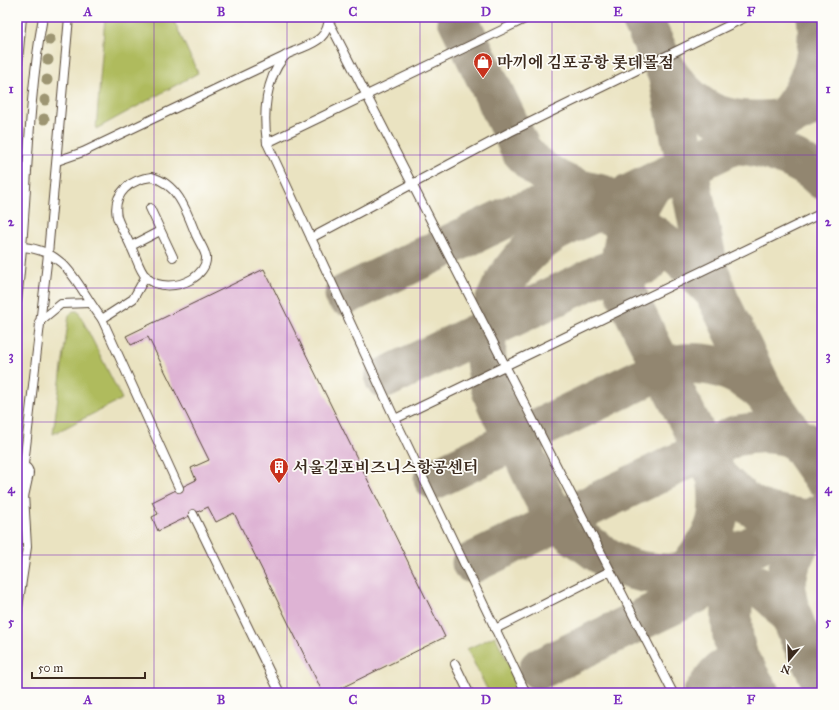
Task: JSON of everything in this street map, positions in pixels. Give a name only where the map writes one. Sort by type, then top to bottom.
[{"type":"main road","points":[[17,496],[22,473]]},
{"type":"lane","points":[[17,72],[22,17]]},
{"type":"lane","points":[[17,301],[23,247],[39,17]]},
{"type":"lane","points":[[37,52],[43,17]]},
{"type":"lane","points":[[17,614],[28,547],[22,473],[48,254],[69,17]]},
{"type":"lane","points":[[267,143],[529,17]]},
{"type":"lane","points":[[311,238],[510,132],[746,17]]},
{"type":"lane","points":[[57,161],[83,152],[322,38],[328,28],[329,20]]},
{"type":"lane","points":[[329,20],[673,693]]},
{"type":"lane","points":[[285,56],[270,84],[265,106],[264,124],[267,143],[395,419],[526,693]]},
{"type":"lane","points":[[152,177],[171,187],[183,204],[206,258],[202,270],[193,278],[181,284],[170,286],[152,280],[146,276],[117,215],[118,198],[125,187],[136,181],[152,177]]},
{"type":"lane","points":[[150,208],[173,257]]},
{"type":"lane","points":[[395,419],[822,213]]},
{"type":"lane","points":[[131,246],[160,231]]},
{"type":"lane","points":[[23,247],[35,248],[48,254],[62,263],[75,276],[89,303],[102,319],[179,488]]},
{"type":"lane","points":[[102,319],[133,299],[146,276]]},
{"type":"lane","points":[[39,322],[62,304],[89,303]]},
{"type":"lane","points":[[193,514],[280,693]]},
{"type":"lane","points":[[495,629],[610,571]]},
{"type":"lane","points":[[455,664],[469,693]]},
{"type":"green space","points":[[105,17],[172,17],[198,73],[96,129]]},
{"type":"green space","points":[[73,311],[78,311],[122,399],[53,434],[69,315]]},
{"type":"green space","points":[[495,636],[523,693],[489,693],[467,649]]},
{"type":"building","name":"서울김포비즈니스항공센터","points":[[264,269],[445,637],[331,693],[323,693],[234,513],[216,522],[208,507],[158,531],[152,517],[158,514],[152,502],[196,480],[191,468],[209,460],[148,337],[131,345],[126,336]]},
{"type":"taxiway","points":[[457,17],[521,150],[547,175],[567,185],[602,195]]},
{"type":"taxiway","points":[[641,17],[668,74],[708,268],[718,299],[764,393],[822,476]]},
{"type":"taxiway","points":[[668,74],[692,101],[718,116],[748,121],[784,119],[801,96],[812,72],[818,45],[817,17]]},
{"type":"taxiway","points":[[822,101],[555,231],[536,245],[520,261],[507,280],[496,300],[489,322],[486,344],[487,367],[495,399],[547,503],[565,528],[614,562],[642,572],[665,574],[689,572],[724,560],[822,514]]},
{"type":"taxiway","points":[[733,144],[756,146],[781,154],[804,165],[822,179]]},
{"type":"taxiway","points":[[652,184],[635,214],[624,242],[622,272],[625,288],[631,305],[717,477],[739,497],[758,509],[779,516],[808,520]]},
{"type":"taxiway","points":[[345,295],[512,215],[533,209],[554,206],[595,210],[614,216],[652,234],[687,263],[715,292]]},
{"type":"taxiway","points":[[385,378],[597,276],[621,267],[646,264]]},
{"type":"taxiway","points":[[434,479],[664,368],[691,364],[704,364],[717,367],[741,377],[764,393]]},
{"type":"taxiway","points":[[472,563],[735,436],[755,433],[774,433],[793,437],[811,445]]},
{"type":"taxiway","points":[[685,573],[703,549],[714,529],[719,507],[717,477]]},
{"type":"taxiway","points":[[814,518],[793,556],[786,582],[786,593],[792,619],[822,682]]},
{"type":"taxiway","points":[[539,669],[727,578],[748,581],[757,585],[774,597],[793,621]]},
{"type":"taxiway","points":[[734,578],[732,598],[732,631],[736,651],[744,669],[759,693]]},
{"type":"taxiway","points":[[704,693],[721,671],[732,668],[747,672]]},
{"type":"place","name":"마끼에 김포공항 롯데몰점","points":[[483,79]]},
{"type":"place","name":"서울김포비즈니스항공센터","points":[[279,484]]}]
